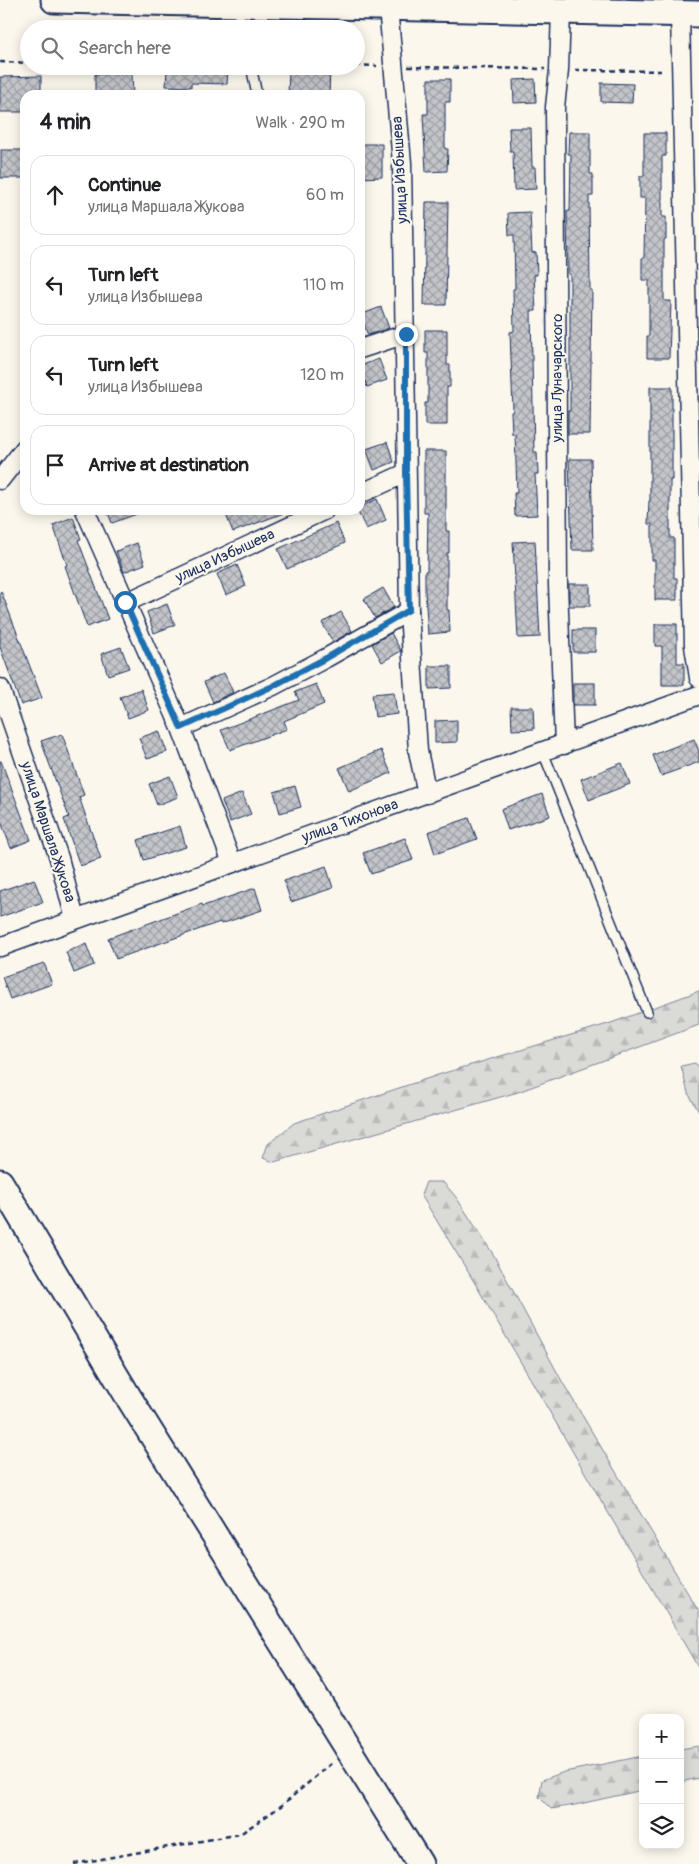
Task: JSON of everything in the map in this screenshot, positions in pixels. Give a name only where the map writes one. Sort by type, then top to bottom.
[{"type":"main road","points":[[54,0],[388,7],[433,4],[561,11],[598,6],[690,14]]},
{"type":"main road","points":[[0,1182],[129,1398],[420,1864]]},
{"type":"street","name":"улица Избышева","points":[[388,7],[402,163],[409,610],[418,751],[426,794]]},
{"type":"street","name":"улица Луначарского","points":[[561,11],[559,70],[555,107],[558,585],[564,745]]},
{"type":"street","points":[[690,14],[681,72],[694,646],[699,678]]},
{"type":"street","points":[[365,347],[406,334]]},
{"type":"street","points":[[0,480],[20,454]]},
{"type":"street","points":[[365,492],[406,473]]},
{"type":"street","points":[[87,515],[181,728],[232,863]]},
{"type":"street","name":"улица Избышева","points":[[125,602],[315,515]]},
{"type":"street","points":[[181,728],[273,686],[409,610]]},
{"type":"street","name":"улица Маршала Жукова","points":[[0,688],[59,858],[75,919]]},
{"type":"street","name":"улица Тихонова","points":[[0,947],[699,695]]},
{"type":"lane","points":[[246,20],[253,3]]},
{"type":"lane","points":[[253,75],[256,90]]},
{"type":"lane","points":[[543,752],[647,1012]]},
{"type":"path","points":[[0,62],[20,63]]},
{"type":"path","points":[[365,65],[681,72]]},
{"type":"path","points":[[74,1864],[240,1834],[281,1806],[348,1748]]},
{"type":"green space","points":[[699,991],[699,1025],[518,1092],[274,1162],[263,1158],[268,1144],[294,1123],[441,1074],[611,1023]]},
{"type":"green space","points":[[695,1063],[699,1069],[699,1112],[688,1093],[681,1066]]},
{"type":"green space","points":[[426,1182],[443,1182],[456,1197],[493,1254],[563,1383],[699,1612],[699,1669],[473,1280],[421,1195]]},
{"type":"green space","points":[[699,1746],[699,1778],[684,1781],[684,1748]]},
{"type":"green space","points":[[639,1757],[639,1791],[551,1809],[539,1797],[542,1780],[564,1772]]},
{"type":"building","points":[[95,75],[132,75],[133,90],[95,90]]},
{"type":"building","points":[[167,75],[228,75],[227,84],[191,83],[191,87],[166,86]]},
{"type":"building","points":[[289,75],[330,75],[329,90],[288,90]]},
{"type":"building","points":[[41,76],[41,90],[20,90],[20,112],[0,112],[0,77]]},
{"type":"building","points":[[428,79],[450,79],[450,102],[445,102],[445,149],[448,149],[447,171],[426,172],[423,114],[428,114]]},
{"type":"building","points":[[535,79],[536,102],[514,103],[513,80]]},
{"type":"building","points":[[601,83],[633,84],[632,103],[601,102]]},
{"type":"building","points":[[509,128],[531,128],[532,167],[535,167],[536,189],[514,190],[513,151],[510,151]]},
{"type":"building","points":[[569,132],[590,132],[590,174],[593,174],[593,196],[589,196],[590,290],[592,290],[590,434],[568,434],[568,411],[570,411],[570,274],[568,274],[567,211],[570,211],[571,154],[568,154]]},
{"type":"building","points":[[644,133],[666,133],[666,156],[662,156],[662,217],[666,217],[664,301],[671,301],[669,358],[647,358],[649,280],[642,280],[645,198],[640,198],[640,176],[644,176]]},
{"type":"building","points":[[365,144],[382,144],[382,177],[365,178]]},
{"type":"building","points":[[1,150],[20,150],[20,178],[1,178]]},
{"type":"building","points":[[426,202],[448,202],[446,305],[424,305]]},
{"type":"building","points":[[530,212],[532,253],[536,252],[537,275],[534,275],[536,311],[531,311],[534,452],[537,452],[538,474],[535,474],[537,515],[515,516],[514,493],[517,493],[515,434],[512,434],[511,412],[513,411],[510,332],[514,331],[514,235],[509,235],[508,213]]},
{"type":"building","points":[[381,307],[389,328],[368,335],[365,328],[365,313]]},
{"type":"building","points":[[425,330],[447,330],[447,365],[450,365],[450,387],[447,387],[447,425],[425,425],[425,403],[428,403],[428,353],[425,353]]},
{"type":"building","points":[[379,359],[387,380],[367,387],[365,364]]},
{"type":"building","points":[[650,387],[672,387],[670,538],[674,538],[674,578],[677,578],[677,600],[655,600],[655,560],[652,560],[652,524],[648,524],[650,501]]},
{"type":"building","points":[[387,442],[394,462],[374,470],[366,449]]},
{"type":"building","points":[[424,451],[446,451],[446,531],[449,531],[447,610],[449,610],[450,632],[428,634],[425,571],[427,571],[428,513],[424,513]]},
{"type":"building","points":[[569,459],[591,459],[593,550],[572,550]]},
{"type":"building","points":[[377,499],[386,520],[366,529],[359,515],[365,515],[365,505]]},
{"type":"building","points":[[109,515],[134,515],[112,523]]},
{"type":"building","points":[[226,515],[278,515],[233,532]]},
{"type":"building","points":[[73,517],[81,539],[78,540],[108,619],[87,627],[65,566],[67,565],[53,525]]},
{"type":"building","points":[[336,523],[345,543],[287,569],[278,549]]},
{"type":"building","points":[[535,541],[540,637],[518,638],[513,542]]},
{"type":"building","points":[[137,543],[145,564],[124,572],[116,551]]},
{"type":"building","points":[[237,565],[246,586],[226,595],[217,574]]},
{"type":"building","points":[[569,584],[590,584],[590,606],[569,606]]},
{"type":"building","points":[[383,588],[394,607],[375,618],[364,599]]},
{"type":"building","points":[[1,591],[42,698],[21,705],[0,647]]},
{"type":"building","points":[[167,604],[175,625],[154,633],[147,612]]},
{"type":"building","points":[[341,612],[352,631],[333,642],[322,623]]},
{"type":"building","points":[[655,624],[677,624],[677,663],[684,663],[684,685],[662,685],[662,646],[655,646]]},
{"type":"building","points":[[573,630],[595,630],[595,652],[573,652]]},
{"type":"building","points":[[391,633],[401,651],[382,662],[372,644]]},
{"type":"building","points":[[121,647],[129,668],[108,675],[101,654]]},
{"type":"building","points":[[429,666],[451,666],[451,688],[429,689]]},
{"type":"building","points":[[224,673],[233,692],[213,702],[204,682]]},
{"type":"building","points":[[573,683],[595,683],[595,705],[573,705]]},
{"type":"building","points":[[316,684],[324,704],[284,721],[287,729],[230,750],[221,730],[299,700],[295,692]]},
{"type":"building","points":[[141,689],[149,710],[128,718],[120,697]]},
{"type":"building","points":[[394,692],[397,714],[375,717],[372,694]]},
{"type":"building","points":[[511,707],[533,707],[534,729],[512,730]]},
{"type":"building","points":[[457,720],[457,742],[435,743],[435,721]]},
{"type":"building","points":[[159,731],[167,752],[147,759],[139,738]]},
{"type":"building","points":[[62,734],[84,795],[79,797],[101,859],[80,866],[64,819],[69,817],[41,741]]},
{"type":"building","points":[[694,739],[699,751],[699,762],[661,776],[653,755]]},
{"type":"building","points":[[381,750],[391,773],[349,791],[339,768]]},
{"type":"building","points":[[0,761],[31,840],[11,848],[0,819]]},
{"type":"building","points":[[622,763],[630,784],[589,800],[581,779]]},
{"type":"building","points":[[170,776],[178,797],[157,805],[149,784]]},
{"type":"building","points":[[295,786],[301,807],[280,813],[274,792]]},
{"type":"building","points":[[242,793],[251,814],[230,822],[222,801]]},
{"type":"building","points":[[542,794],[550,816],[508,830],[501,809]]},
{"type":"building","points":[[469,818],[477,839],[435,854],[428,832]]},
{"type":"building","points":[[180,826],[186,847],[144,860],[138,840]]},
{"type":"building","points":[[405,838],[413,860],[371,874],[363,853]]},
{"type":"building","points":[[326,866],[333,888],[291,902],[284,881]]},
{"type":"building","points":[[34,879],[43,902],[0,917],[0,891]]},
{"type":"building","points":[[255,888],[262,910],[221,924],[220,922],[116,959],[108,938],[202,904],[203,906]]},
{"type":"building","points":[[86,944],[94,965],[74,973],[66,952]]},
{"type":"building","points":[[44,963],[52,984],[10,999],[2,977]]},
{"type":"route","points":[[125,602],[181,728],[273,686],[409,610],[406,473],[406,334]]}]
